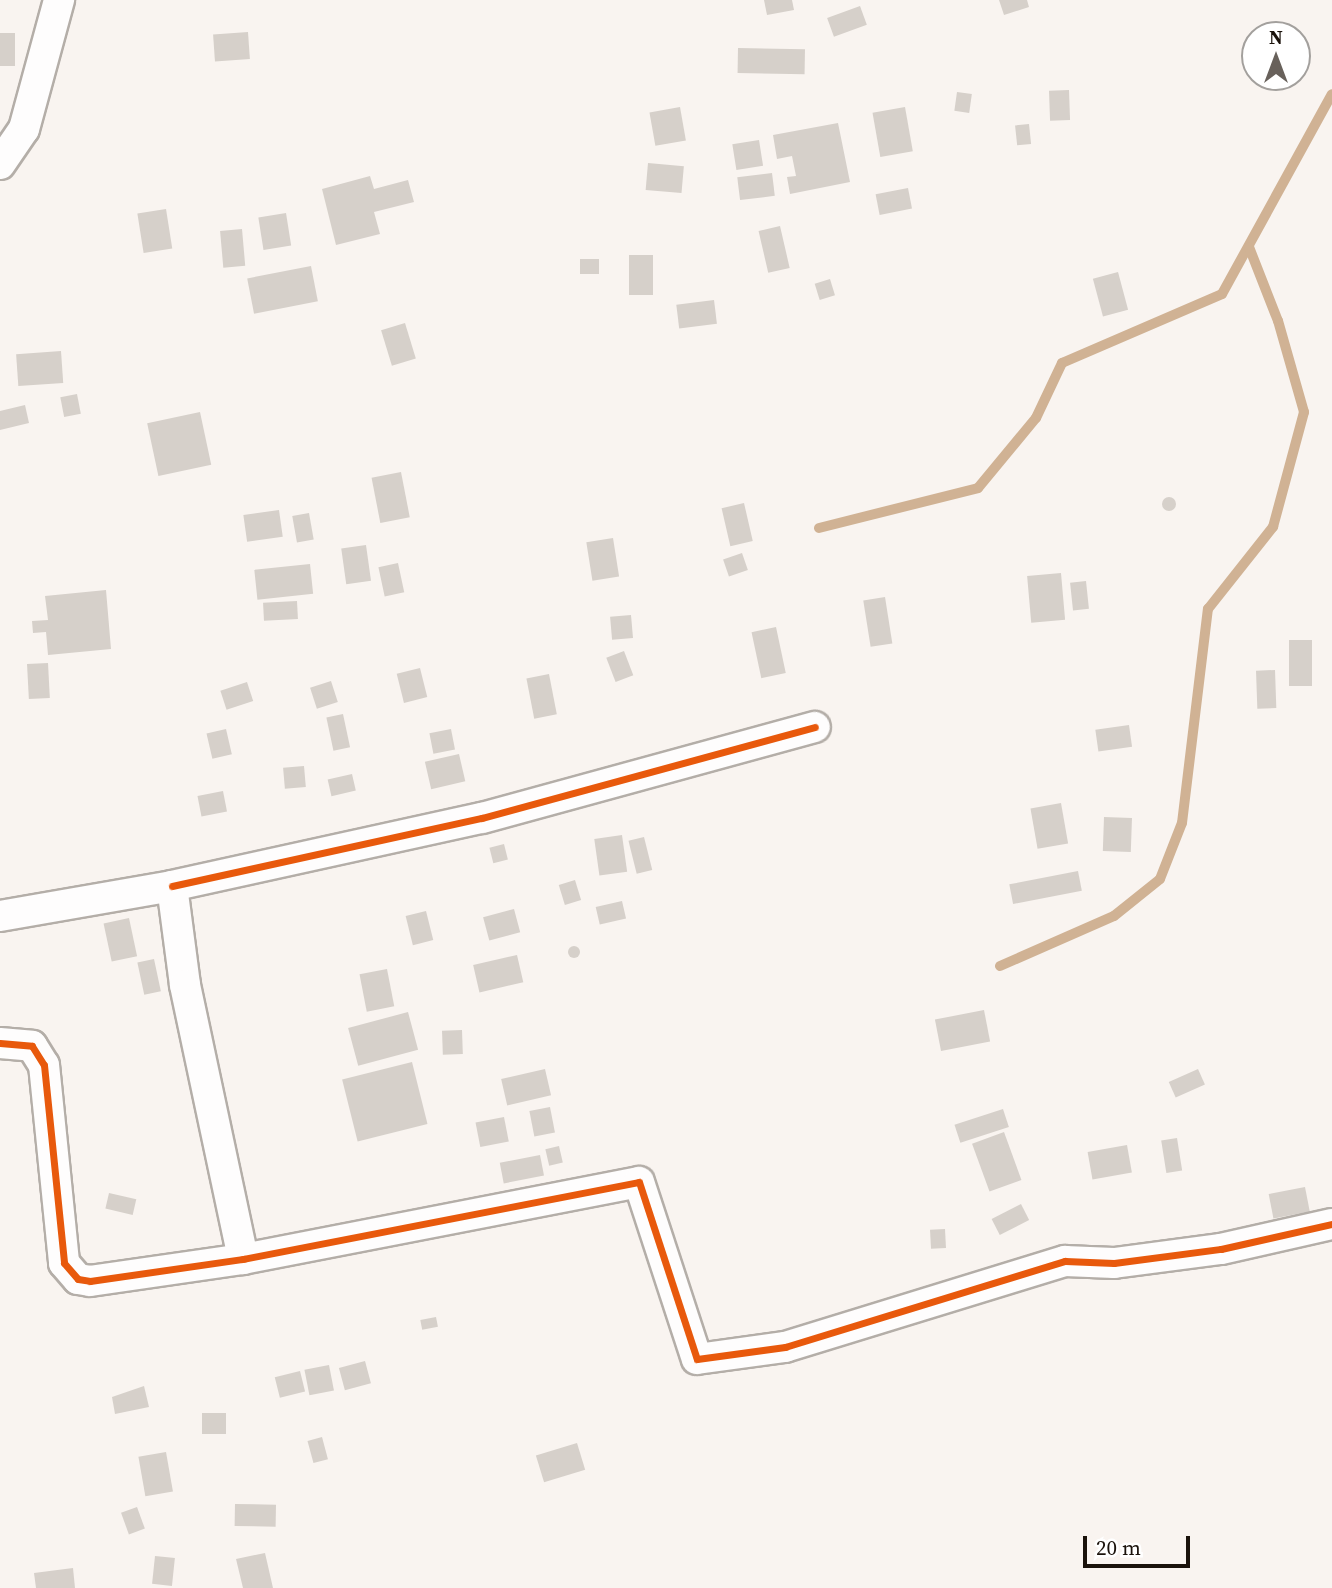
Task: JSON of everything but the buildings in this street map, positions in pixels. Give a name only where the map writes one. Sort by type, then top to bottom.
[{"type":"street","points":[[0,164],[24,129],[59,0]]},
{"type":"street","points":[[0,916],[172,887],[482,818],[815,727]]},
{"type":"street","points":[[172,887],[185,985],[243,1259]]},
{"type":"street","points":[[0,1043],[32,1046],[44,1065],[69,1271],[90,1281],[243,1259],[639,1182],[697,1359],[785,1347],[1065,1261],[1114,1264],[1194,1252],[1332,1224]]},
{"type":"waterway","points":[[819,528],[978,488],[1036,418],[1062,363],[1222,294],[1332,94]]},
{"type":"waterway","points":[[1000,966],[1114,916],[1160,879],[1182,823],[1208,609],[1273,527],[1304,412],[1278,321],[1249,247]]},
{"type":"cycle path","points":[[172,886],[482,818],[815,727]]},
{"type":"cycle path","points":[[0,1043],[32,1046],[44,1065],[64,1263],[78,1279],[90,1281],[243,1259],[639,1182],[697,1359],[785,1347],[1065,1261],[1114,1263],[1221,1249],[1332,1224]]}]
